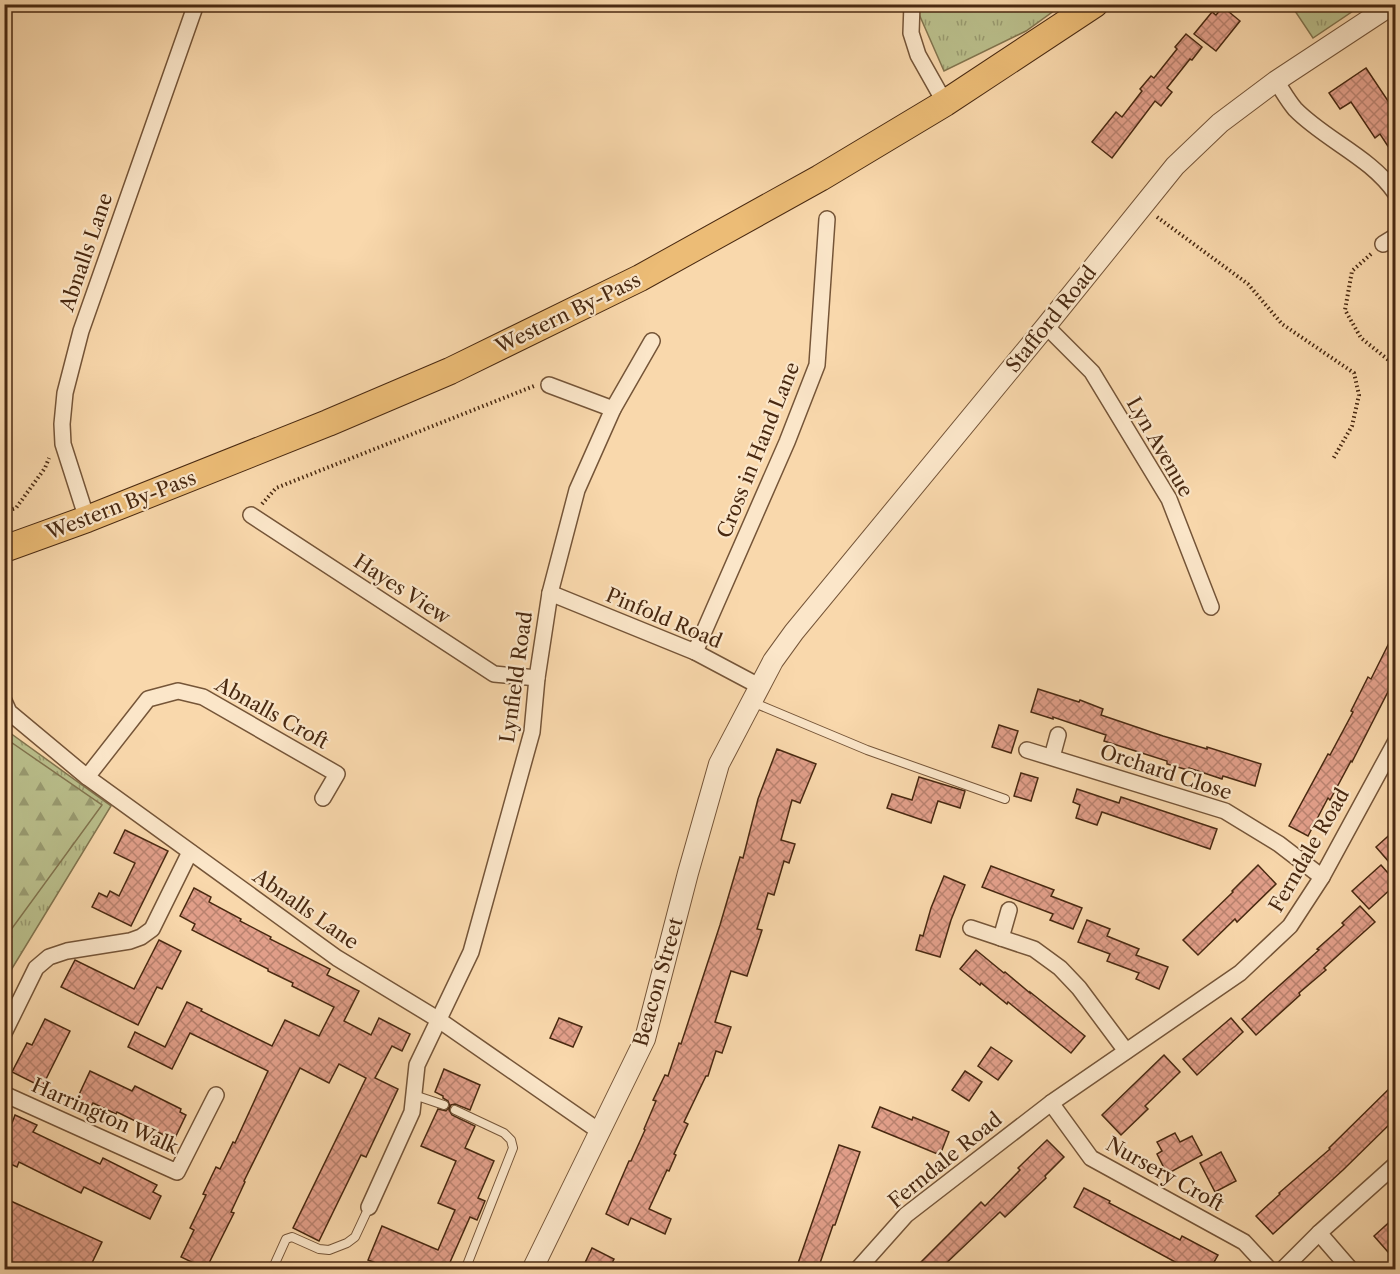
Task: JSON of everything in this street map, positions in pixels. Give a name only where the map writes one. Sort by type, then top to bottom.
[{"type":"highway","name":"Western By-Pass","points":[[4,549],[87,519],[328,423],[460,366],[640,278],[820,178],[945,103],[1095,4]]},
{"type":"street","name":"Abnalls Lane","points":[[87,519],[63,444],[65,393],[81,331],[196,4]]},
{"type":"street","points":[[912,4],[911,33],[918,55],[945,103]]},
{"type":"street","name":"Stafford Road","points":[[755,694],[773,661],[794,632],[1175,166],[1220,123],[1276,81],[1393,4]]},
{"type":"street","points":[[1276,81],[1294,108],[1359,157],[1389,184],[1395,194]]},
{"type":"street","name":"Cross in Hand Lane","points":[[695,652],[787,442],[817,365],[827,219]]},
{"type":"street","name":"Lyn Avenue","points":[[1046,326],[1092,372],[1169,499],[1211,607]]},
{"type":"street","name":"Lynfield Road","points":[[369,1207],[412,1112],[417,1065],[471,952],[532,732],[537,678],[550,593],[577,490],[613,409],[652,340]]},
{"type":"street","points":[[549,385],[613,409]]},
{"type":"street","name":"Hayes View","points":[[251,515],[494,674],[537,678]]},
{"type":"street","name":"Pinfold Road","points":[[550,593],[695,652],[755,694]]},
{"type":"street","name":"Abnalls Croft","points":[[87,777],[148,699],[178,691],[202,697],[337,774],[323,798]]},
{"type":"street","name":"Beacon Street","points":[[532,1269],[645,1039],[719,764],[755,694]]},
{"type":"street","name":"Abnalls Lane","points":[[4,701],[9,712],[87,777],[190,852],[337,958],[439,1020],[599,1131]]},
{"type":"street","points":[[1052,758],[1058,735]]},
{"type":"street","name":"Ferndale Road","points":[[857,1269],[906,1215],[1051,1102],[1240,972],[1290,926],[1322,877],[1395,743]]},
{"type":"street","name":"Orchard Close","points":[[1027,750],[1225,812],[1279,844],[1322,877]]},
{"type":"street","points":[[4,1033],[36,968],[49,957],[67,951],[130,941],[152,929],[190,852]]},
{"type":"street","points":[[1001,938],[1009,910]]},
{"type":"street","points":[[971,927],[1034,949],[1060,968],[1079,988],[1126,1051]]},
{"type":"street","name":"Harrington Walk","points":[[4,1094],[177,1172],[216,1095]]},
{"type":"street","name":"Nursery Croft","points":[[1051,1102],[1091,1158],[1244,1242],[1270,1269]]},
{"type":"street","points":[[1282,1269],[1395,1164]]},
{"type":"street","points":[[1319,1233],[1351,1269]]},
{"type":"lane","points":[[755,694],[867,750],[1005,799]]},
{"type":"lane","points":[[414,1095],[444,1106]]},
{"type":"lane","points":[[455,1110],[504,1133],[511,1140],[513,1148],[465,1269]]},
{"type":"lane","points":[[272,1269],[286,1239],[292,1237],[319,1249],[329,1250],[347,1243],[355,1237],[369,1207]]},
{"type":"path","points":[[1142,206],[1248,284],[1282,324],[1354,373],[1359,395],[1352,426],[1333,459]]},
{"type":"path","points":[[1389,240],[1352,271],[1345,310],[1361,338],[1395,366]]},
{"type":"path","points":[[251,515],[276,488],[534,386],[549,385]]},
{"type":"path","points":[[4,512],[16,508],[45,468],[62,424]]},
{"type":"green space","points":[[915,5],[1062,5],[1026,31],[944,71]]},
{"type":"green space","points":[[1291,5],[1362,5],[1313,38]]},
{"type":"green space","points":[[4,728],[111,806],[5,980]]},
{"type":"green space","points":[[5,738],[102,805],[5,938]]},
{"type":"building","points":[[1223,7],[1240,21],[1216,51],[1194,34],[1212,12],[1216,15]]},
{"type":"building","points":[[1186,34],[1202,47],[1167,88],[1172,92],[1161,106],[1155,101],[1112,158],[1092,142],[1116,112],[1122,117],[1142,91],[1140,89],[1151,76],[1154,78]]},
{"type":"building","points":[[1366,68],[1388,101],[1395,96],[1395,157],[1380,134],[1375,138],[1351,102],[1340,109],[1329,93]]},
{"type":"building","points":[[1395,631],[1395,678],[1352,762],[1330,800],[1328,798],[1308,836],[1289,826],[1328,754],[1330,755],[1353,712],[1351,711],[1368,677],[1371,679]]},
{"type":"building","points":[[1038,689],[1079,702],[1080,700],[1103,709],[1101,715],[1163,736],[1261,764],[1255,786],[1223,776],[1222,779],[1189,768],[1188,770],[1167,764],[1167,761],[1104,741],[1106,735],[1031,712]]},
{"type":"building","points":[[999,725],[1018,731],[1011,753],[992,747]]},
{"type":"building","points":[[777,749],[816,764],[800,803],[792,800],[781,840],[795,844],[789,863],[784,861],[774,895],[768,893],[757,929],[762,930],[747,976],[731,971],[715,1022],[731,1027],[722,1053],[716,1051],[708,1076],[684,1122],[688,1124],[674,1154],[676,1155],[649,1209],[671,1219],[665,1234],[631,1218],[628,1225],[606,1214],[645,1130],[656,1101],[653,1100],[665,1075],[668,1076],[679,1043],[681,1044],[740,857],[743,858],[758,799]]},
{"type":"building","points":[[1021,773],[1038,778],[1031,801],[1014,796]]},
{"type":"building","points":[[919,777],[965,791],[960,808],[938,801],[931,823],[887,808],[892,794],[912,800]]},
{"type":"building","points":[[1077,789],[1119,803],[1121,797],[1217,829],[1210,849],[1102,812],[1097,825],[1076,818],[1080,805],[1073,802]]},
{"type":"building","points":[[125,830],[168,851],[131,926],[92,907],[99,893],[107,897],[110,891],[119,896],[135,863],[114,853]]},
{"type":"building","points":[[1395,830],[1395,869],[1376,847]]},
{"type":"building","points":[[1258,865],[1276,884],[1237,922],[1235,919],[1198,955],[1183,940]]},
{"type":"building","points":[[1381,865],[1395,881],[1395,885],[1369,909],[1352,891]]},
{"type":"building","points":[[991,866],[1054,890],[1051,896],[1082,908],[1073,929],[1050,920],[1053,914],[982,887]]},
{"type":"building","points":[[944,876],[965,885],[940,957],[916,950]]},
{"type":"building","points":[[194,888],[211,897],[209,902],[271,937],[270,939],[330,969],[327,975],[359,991],[344,1021],[371,1035],[379,1018],[410,1034],[402,1051],[392,1046],[375,1078],[398,1089],[366,1157],[361,1155],[319,1241],[293,1228],[366,1078],[339,1064],[329,1083],[300,1068],[244,1181],[231,1212],[234,1213],[206,1269],[181,1257],[194,1230],[190,1228],[216,1167],[220,1169],[233,1142],[235,1143],[268,1071],[190,1033],[172,1069],[128,1047],[135,1032],[165,1047],[187,1002],[272,1046],[285,1020],[319,1036],[334,1007],[292,986],[293,983],[268,969],[192,930],[195,924],[180,916]]},
{"type":"building","points":[[1360,906],[1375,922],[1256,1035],[1242,1019],[1319,950],[1317,949],[1344,925],[1342,923]]},
{"type":"building","points":[[1087,920],[1110,929],[1107,936],[1139,949],[1136,955],[1168,967],[1159,989],[1136,979],[1139,973],[1107,961],[1110,954],[1078,942]]},
{"type":"building","points":[[159,940],[181,951],[162,989],[157,987],[138,1025],[61,987],[75,960],[134,989]]},
{"type":"building","points":[[976,950],[1085,1036],[1071,1053],[1008,1002],[1007,1004],[960,969]]},
{"type":"building","points":[[559,1018],[582,1027],[573,1047],[550,1038]]},
{"type":"building","points":[[1231,1018],[1243,1032],[1197,1075],[1183,1059]]},
{"type":"building","points":[[45,1019],[70,1031],[42,1087],[12,1072],[27,1043],[32,1045]]},
{"type":"building","points":[[991,1047],[1012,1061],[998,1080],[978,1066]]},
{"type":"building","points":[[1164,1055],[1180,1072],[1145,1106],[1148,1109],[1121,1135],[1102,1115]]},
{"type":"building","points":[[444,1069],[480,1085],[470,1110],[455,1104],[451,1105],[449,1110],[452,1115],[475,1126],[465,1148],[494,1161],[478,1198],[485,1201],[477,1220],[470,1217],[447,1269],[391,1269],[368,1260],[382,1226],[438,1250],[455,1210],[438,1203],[456,1161],[421,1146],[438,1109],[446,1111],[450,1106],[443,1096],[435,1092]]},
{"type":"building","points":[[90,1071],[132,1091],[135,1086],[181,1109],[180,1112],[186,1115],[174,1140],[117,1112],[116,1114],[93,1103],[91,1106],[77,1099]]},
{"type":"building","points":[[965,1071],[982,1082],[969,1101],[952,1090]]},
{"type":"building","points":[[1395,1083],[1395,1119],[1273,1234],[1256,1216],[1330,1149]]},
{"type":"building","points":[[880,1107],[912,1120],[913,1117],[949,1132],[940,1155],[872,1127]]},
{"type":"building","points":[[15,1115],[37,1125],[33,1132],[100,1164],[103,1158],[157,1185],[153,1192],[161,1196],[150,1219],[84,1187],[81,1193],[19,1162],[17,1167],[4,1161],[4,1119],[12,1123]]},
{"type":"building","points":[[1175,1133],[1180,1142],[1192,1136],[1202,1155],[1167,1174],[1157,1154],[1162,1151],[1157,1142]]},
{"type":"building","points":[[1047,1140],[1064,1157],[1045,1176],[1046,1178],[1005,1217],[1000,1212],[940,1269],[914,1269],[981,1202],[985,1206],[1020,1170],[1018,1168]]},
{"type":"building","points":[[839,1145],[860,1152],[835,1225],[833,1225],[818,1269],[796,1269]]},
{"type":"building","points":[[1221,1152],[1236,1181],[1215,1192],[1200,1163]]},
{"type":"building","points":[[1084,1188],[1180,1240],[1182,1236],[1218,1255],[1210,1269],[1188,1269],[1074,1207]]},
{"type":"building","points":[[4,1198],[102,1242],[89,1269],[4,1269]]},
{"type":"building","points":[[1395,1217],[1395,1260],[1374,1236]]},
{"type":"building","points":[[592,1248],[614,1259],[609,1269],[582,1269]]}]
